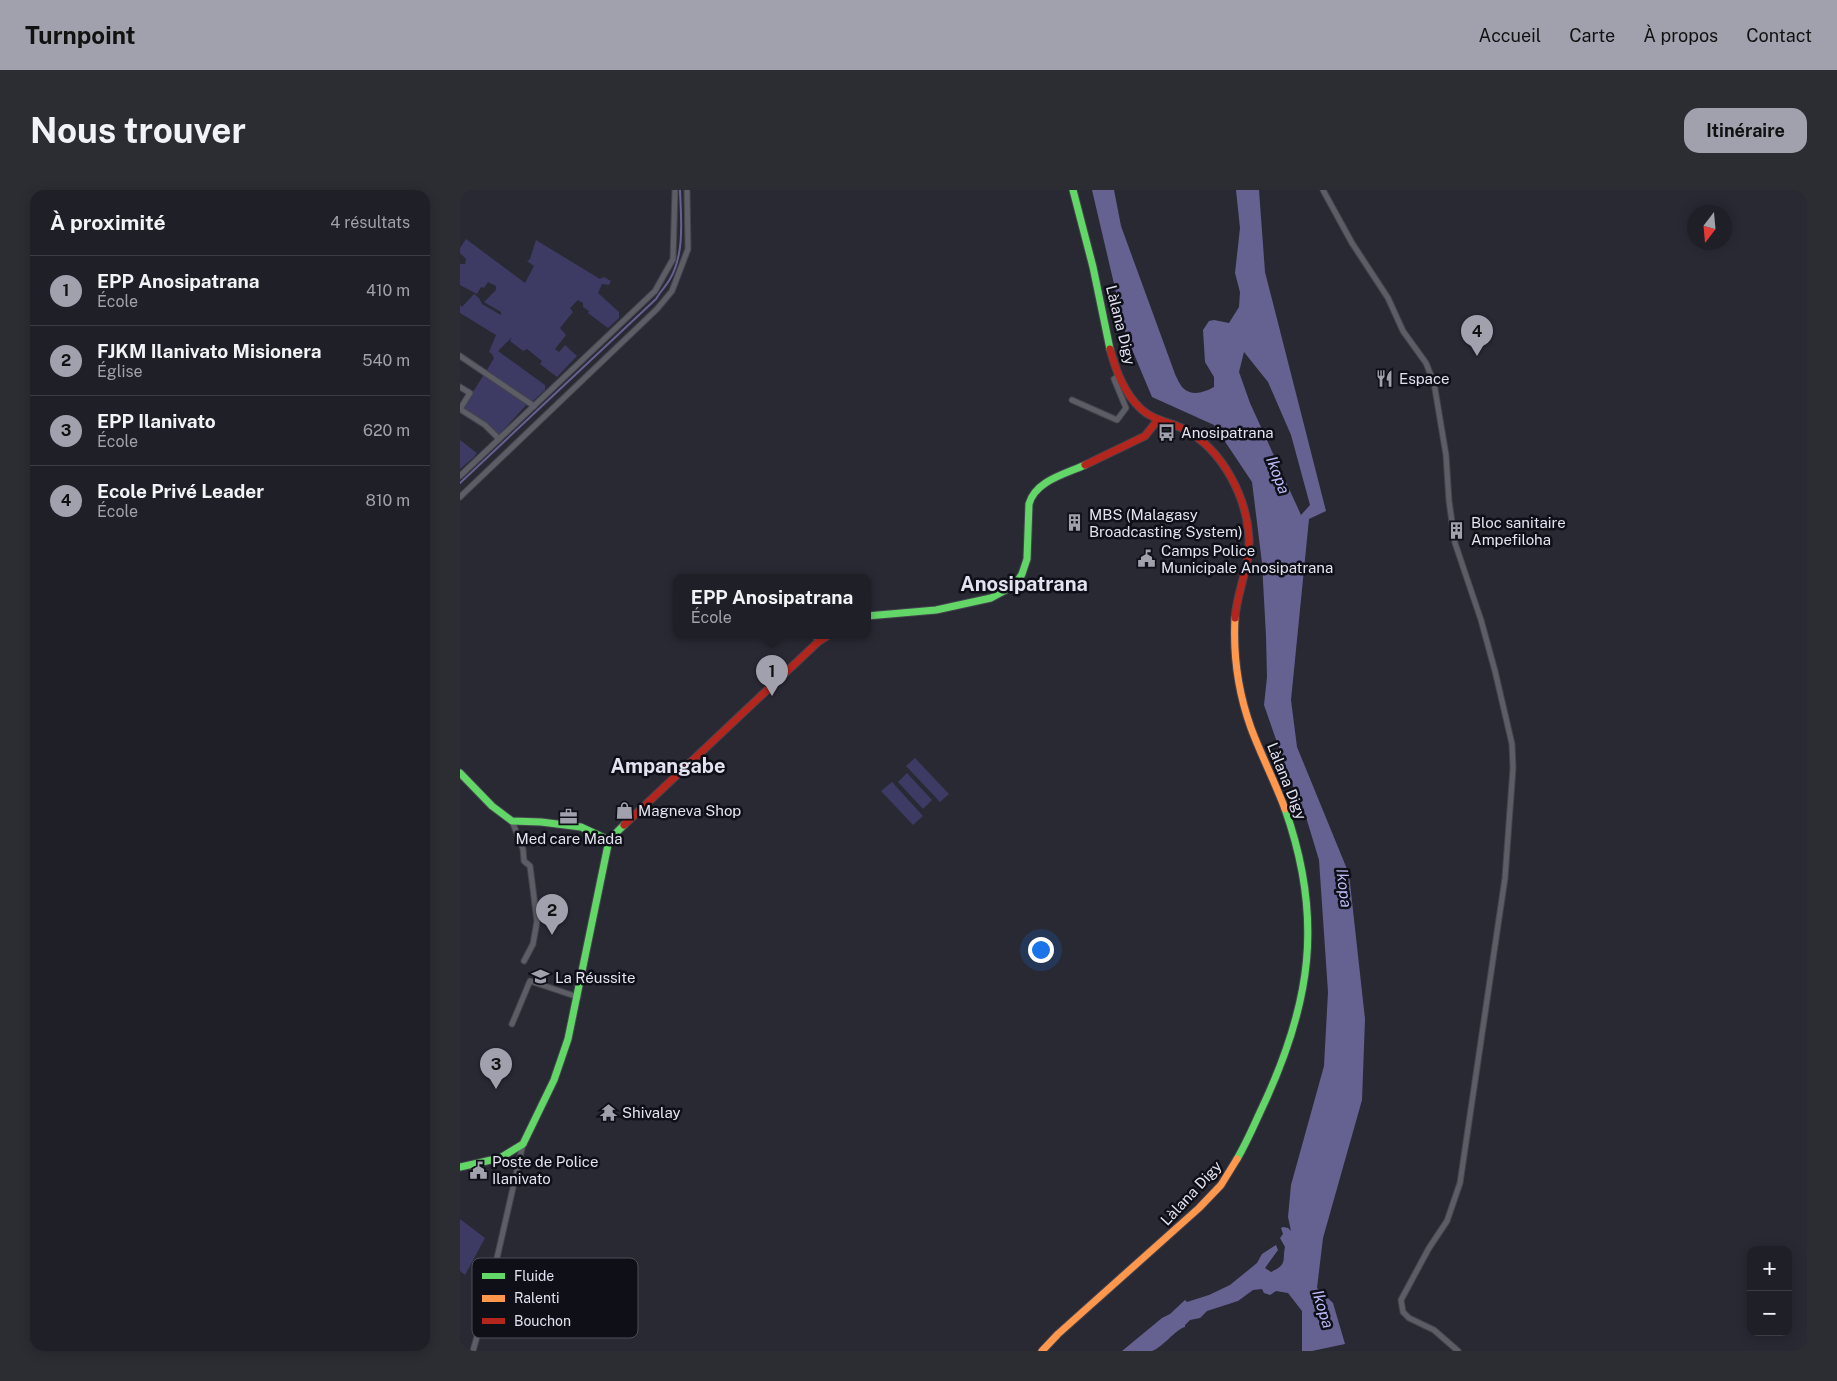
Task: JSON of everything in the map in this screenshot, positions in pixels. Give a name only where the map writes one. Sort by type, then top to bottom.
[{"type":"main road","name":"Làlana Digy","points":[[1042,1351],[1058,1334],[1194,1214],[1236,1165],[1265,1103],[1297,1024],[1305,990],[1309,953],[1305,881],[1299,853],[1287,814],[1247,718],[1239,689],[1235,631],[1237,602],[1248,556],[1249,542],[1244,512],[1236,488],[1220,461],[1186,430],[1157,421],[1140,409],[1125,389],[1114,365],[1093,266],[1073,190]]},
{"type":"main road","points":[[871,614],[936,610],[991,598],[1015,585],[1022,574],[1026,559],[1029,504],[1032,496],[1040,486],[1145,436],[1157,421]]},
{"type":"main road","points":[[460,1167],[500,1158],[523,1144],[554,1080],[568,1040],[610,840],[816,639]]},
{"type":"main road","points":[[460,773],[492,806],[512,821],[541,822],[581,827],[610,840]]},
{"type":"street","points":[[460,476],[655,290],[673,260],[675,190]]},
{"type":"street","points":[[460,497],[657,309],[672,291],[688,249],[687,190]]},
{"type":"street","points":[[1323,190],[1352,243],[1388,298],[1403,331],[1426,364],[1434,383],[1446,455],[1449,501],[1455,544],[1493,663],[1512,744],[1513,768],[1505,878],[1460,1183],[1448,1220],[1429,1248],[1402,1300],[1403,1312],[1409,1318],[1434,1330],[1458,1351]]},
{"type":"street","points":[[460,356],[534,406]]},
{"type":"street","points":[[1072,400],[1116,420],[1126,408],[1114,379],[1119,376]]},
{"type":"street","points":[[460,387],[470,393],[460,409],[485,425],[499,439]]},
{"type":"street","points":[[512,821],[523,849],[524,861],[530,866],[537,921],[533,944],[524,961]]},
{"type":"street","points":[[512,1024],[530,981],[578,997]]},
{"type":"street","points":[[497,1258],[523,1144]]},
{"type":"street","points":[[473,1351],[477,1338]]},
{"type":"shaded area","points":[[466,239],[525,283],[534,266],[527,261],[530,259],[536,240],[600,279],[604,277],[611,281],[609,285],[602,284],[598,293],[619,312],[619,318],[608,328],[588,313],[589,311],[583,307],[583,303],[578,300],[570,308],[573,312],[560,328],[566,335],[555,349],[559,352],[565,345],[577,356],[557,377],[540,364],[542,361],[527,349],[523,351],[510,341],[512,337],[498,351],[545,385],[545,390],[533,401],[530,401],[487,370],[494,358],[489,352],[496,335],[460,313],[460,305],[462,307],[474,294],[482,304],[501,315],[501,312],[484,302],[496,290],[496,286],[488,282],[484,288],[481,287],[477,294],[460,285],[460,264],[465,264],[466,259],[460,253],[460,248]]},
{"type":"shaded area","points":[[485,373],[528,403],[498,436],[490,425],[462,409]]},
{"type":"shaded area","points":[[460,440],[477,453],[460,469]]},
{"type":"shaded area","points":[[915,758],[949,794],[940,802],[906,766]]},
{"type":"shaded area","points":[[907,773],[932,800],[923,809],[898,782]]},
{"type":"shaded area","points":[[892,782],[923,816],[913,825],[881,791]]},
{"type":"shaded area","points":[[460,1219],[485,1238],[474,1258],[472,1258],[472,1262],[465,1275],[460,1271]]},
{"type":"water","name":"Ikopa","points":[[1092,190],[1114,190],[1121,226],[1175,374],[1183,388],[1194,393],[1203,392],[1214,387],[1214,377],[1205,362],[1203,330],[1209,321],[1229,323],[1239,307],[1240,292],[1235,273],[1240,228],[1236,190],[1259,190],[1265,272],[1326,511],[1309,519],[1291,700],[1297,747],[1349,874],[1365,1019],[1362,1100],[1323,1238],[1317,1288],[1333,1303],[1345,1344],[1312,1351],[1302,1351],[1302,1311],[1288,1293],[1276,1291],[1270,1295],[1264,1293],[1262,1289],[1253,1290],[1238,1301],[1207,1311],[1200,1318],[1190,1320],[1185,1327],[1181,1328],[1152,1351],[1122,1351],[1185,1300],[1187,1302],[1209,1295],[1230,1285],[1257,1263],[1262,1254],[1276,1245],[1278,1250],[1265,1268],[1271,1272],[1282,1264],[1285,1247],[1280,1238],[1283,1234],[1281,1228],[1288,1228],[1291,1231],[1288,1217],[1291,1185],[1324,1066],[1328,992],[1319,860],[1306,817],[1289,777],[1264,705],[1267,677],[1266,636],[1262,563],[1252,482],[1214,425],[1152,397],[1126,335]],"holes":[[[1244,352],[1268,382],[1291,435],[1310,505],[1301,515],[1250,403],[1239,372]]]},
{"type":"waterway","points":[[460,483],[656,299],[670,279],[678,258],[681,236],[680,190]]},
{"type":"traffic: fast","points":[[1073,190],[1093,267],[1110,349]]},
{"type":"traffic: fast","points":[[871,616],[936,610],[991,598],[1015,585],[1022,574],[1027,559],[1029,504],[1032,496],[1037,489],[1052,479],[1085,465]]},
{"type":"traffic: fast","points":[[460,773],[492,806],[512,821],[541,822],[581,827],[609,840]]},
{"type":"traffic: fast","points":[[1237,1159],[1279,1070],[1292,1033],[1301,997],[1306,961],[1308,925],[1305,888],[1297,849],[1285,809]]},
{"type":"traffic: fast","points":[[460,1167],[500,1158],[523,1144],[554,1080],[568,1039],[609,840],[624,825]]},
{"type":"traffic: slow","points":[[1235,618],[1236,660],[1246,714],[1285,809]]},
{"type":"traffic: slow","points":[[1042,1351],[1058,1334],[1199,1208],[1221,1185],[1237,1159]]},
{"type":"traffic: jam","points":[[1110,349],[1121,381],[1135,403],[1151,416],[1180,427],[1199,439],[1222,463],[1238,492],[1244,507],[1249,549],[1235,618]]},
{"type":"traffic: jam","points":[[1085,465],[1145,436],[1157,421]]},
{"type":"traffic: jam","points":[[624,825],[823,639]]},
{"type":"place","name":"Ecole Privé Leader","points":[[1477,356]]},
{"type":"place","name":"Espace","points":[[1385,378]]},
{"type":"place","name":"Anosipatrana","points":[[1167,432]]},
{"type":"place","name":"MBS (Malagasy Broadcasting System)","points":[[1075,523]]},
{"type":"place","name":"Bloc sanitaire Ampefiloha","points":[[1457,531]]},
{"type":"place","name":"Camps Police Municipale Anosipatrana","points":[[1147,559]]},
{"type":"place","name":"EPP Anosipatrana","points":[[772,696]]},
{"type":"place","name":"Magneva Shop","points":[[624,810]]},
{"type":"place","name":"Med care Mada","points":[[569,817]]},
{"type":"place","name":"FJKM Ilanivato Misionera","points":[[552,935]]},
{"type":"place","name":"La Réussite","points":[[541,977]]},
{"type":"place","name":"EPP Ilanivato","points":[[496,1089]]},
{"type":"place","name":"Shivalay","points":[[608,1112]]},
{"type":"place","name":"Poste de Police Ilanivato","points":[[478,1170]]},
{"type":"district","name":"Anosipatrana","points":[[1024,584]]},
{"type":"district","name":"Ampangabe","points":[[668,766]]}]
